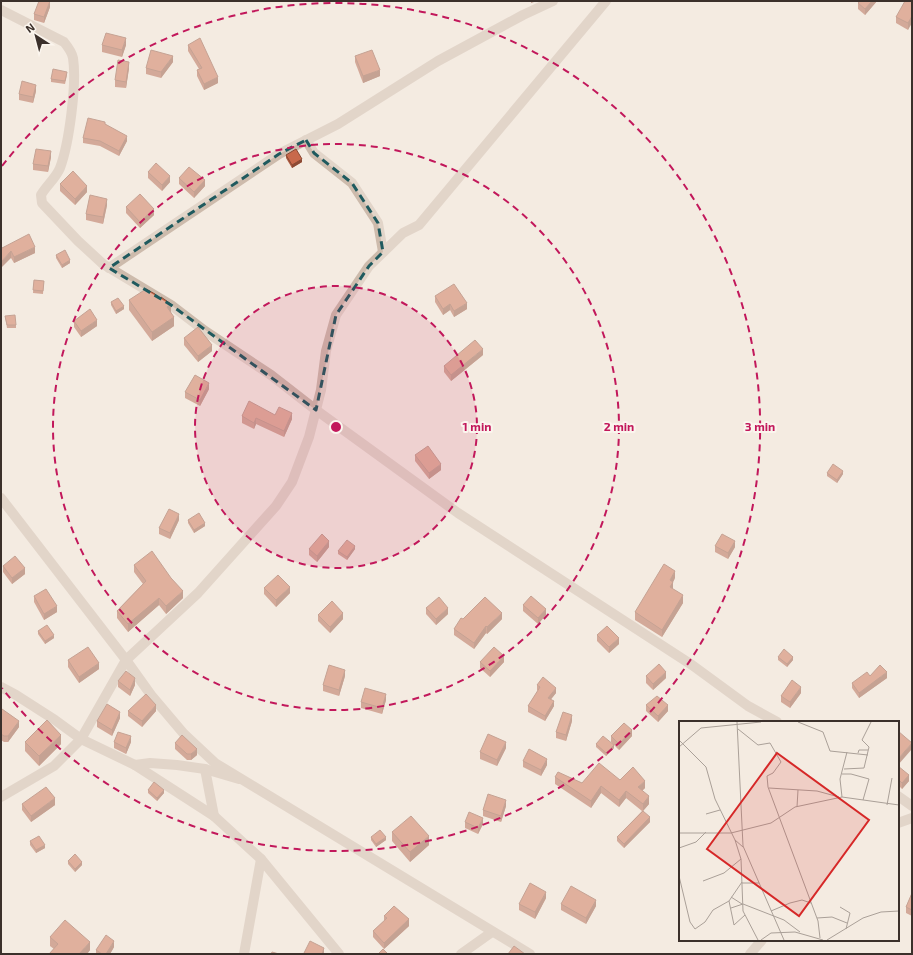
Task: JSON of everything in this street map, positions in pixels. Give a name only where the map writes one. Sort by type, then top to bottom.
[{"type":"street","points":[[109,268],[280,154],[338,124],[438,61],[522,15],[553,1]]},
{"type":"street","points":[[1,798],[54,766],[80,739],[126,660],[198,593],[276,506],[292,482],[309,437],[321,390],[326,351],[336,315],[369,266],[403,233],[420,225],[606,1]]},
{"type":"street","points":[[1,10],[64,42],[70,50],[73,58],[73,81],[66,146],[60,169],[41,195],[42,203],[78,241],[109,268],[171,305],[205,331],[271,375],[316,410],[458,513],[692,665],[748,706],[775,721]]},
{"type":"street","points":[[306,140],[314,153],[352,183],[378,223],[383,252]]},
{"type":"street","points":[[1,498],[126,660],[151,695],[184,734],[215,763],[530,954]]},
{"type":"street","points":[[1,687],[16,694],[80,739],[134,765],[214,816],[262,859],[340,954]]},
{"type":"street","points":[[134,765],[150,763],[205,769],[241,780]]},
{"type":"street","points":[[205,769],[214,816]]},
{"type":"street","points":[[899,797],[912,806]]},
{"type":"street","points":[[899,823],[912,818]]},
{"type":"street","points":[[244,954],[262,859]]},
{"type":"street","points":[[461,954],[492,932]]},
{"type":"street","points":[[750,954],[761,941]]},
{"type":"highlighted area","points":[[306,140],[314,153],[352,183],[378,223],[383,252],[369,266],[336,315],[316,410],[171,305],[109,268],[279,154]]},
{"type":"building","points":[[39,1],[50,1],[44,17],[34,14]]},
{"type":"building","points":[[860,1],[872,1],[865,9],[858,3]]},
{"type":"building","points":[[905,1],[912,1],[912,16],[908,23],[896,17]]},
{"type":"building","points":[[106,33],[126,38],[122,50],[102,45]]},
{"type":"building","points":[[200,38],[218,77],[204,84],[197,70],[202,68],[188,45]]},
{"type":"building","points":[[151,50],[173,56],[161,72],[146,68]]},
{"type":"building","points":[[372,50],[380,70],[363,76],[355,56]]},
{"type":"building","points":[[118,60],[129,62],[126,82],[115,80]]},
{"type":"building","points":[[53,69],[67,72],[65,81],[51,79]]},
{"type":"building","points":[[22,81],[36,85],[33,97],[19,94]]},
{"type":"building","points":[[88,118],[105,122],[105,124],[127,136],[119,151],[100,141],[83,138]]},
{"type":"building","points":[[36,149],[51,151],[48,166],[33,164]]},
{"type":"building","points":[[296,149],[302,159],[292,165],[286,155]]},
{"type":"building","points":[[156,163],[170,176],[162,185],[148,172]]},
{"type":"building","points":[[189,167],[205,180],[194,192],[179,178]]},
{"type":"building","points":[[73,171],[87,186],[75,199],[60,184]]},
{"type":"building","points":[[140,194],[154,209],[140,222],[126,207]]},
{"type":"building","points":[[90,195],[107,199],[103,217],[86,214]]},
{"type":"building","points":[[29,234],[35,247],[14,257],[11,251],[1,262],[1,246],[2,248]]},
{"type":"building","points":[[65,250],[70,260],[62,265],[56,255]]},
{"type":"building","points":[[34,280],[44,281],[43,291],[33,290]]},
{"type":"building","points":[[454,284],[467,303],[454,311],[450,304],[443,309],[435,296]]},
{"type":"building","points":[[146,289],[155,294],[159,299],[161,297],[171,304],[167,307],[174,317],[152,332],[129,300]]},
{"type":"building","points":[[118,298],[124,306],[116,311],[111,302]]},
{"type":"building","points":[[90,309],[97,320],[81,331],[74,321]]},
{"type":"building","points":[[15,315],[16,325],[7,325],[5,316]]},
{"type":"building","points":[[198,327],[212,345],[198,356],[184,338]]},
{"type":"building","points":[[475,340],[483,349],[451,375],[444,366]]},
{"type":"building","points":[[195,375],[209,383],[200,400],[185,392]]},
{"type":"building","points":[[249,401],[275,415],[279,407],[292,413],[284,431],[256,418],[254,423],[242,416]]},
{"type":"building","points":[[428,446],[441,464],[429,473],[415,455]]},
{"type":"building","points":[[833,464],[843,471],[837,480],[827,473]]},
{"type":"building","points":[[169,509],[179,514],[170,533],[159,528]]},
{"type":"building","points":[[199,513],[205,523],[194,530],[188,520]]},
{"type":"building","points":[[322,534],[329,541],[317,556],[309,549]]},
{"type":"building","points":[[722,534],[735,541],[728,553],[715,546]]},
{"type":"building","points":[[347,540],[355,546],[347,557],[338,551]]},
{"type":"building","points":[[152,551],[171,578],[183,591],[166,606],[159,598],[128,624],[117,611],[146,581],[134,565]]},
{"type":"building","points":[[15,556],[25,568],[12,578],[3,566]]},
{"type":"building","points":[[664,564],[675,571],[670,580],[673,582],[670,587],[683,595],[662,630],[635,612]]},
{"type":"building","points":[[278,575],[290,587],[276,600],[264,588]]},
{"type":"building","points":[[46,589],[57,606],[44,614],[34,596]]},
{"type":"building","points":[[531,596],[546,609],[538,618],[523,605]]},
{"type":"building","points":[[439,597],[448,608],[436,619],[426,608]]},
{"type":"building","points":[[485,597],[502,613],[487,627],[486,626],[474,643],[454,629],[461,618],[463,619]]},
{"type":"building","points":[[332,601],[343,613],[330,627],[318,615]]},
{"type":"building","points":[[47,625],[54,635],[45,641],[38,631]]},
{"type":"building","points":[[607,626],[619,638],[609,647],[597,635]]},
{"type":"building","points":[[88,647],[99,663],[79,677],[68,660]]},
{"type":"building","points":[[494,647],[504,656],[490,671],[480,662]]},
{"type":"building","points":[[784,649],[793,657],[787,664],[778,657]]},
{"type":"building","points":[[659,664],[666,672],[653,684],[646,676]]},
{"type":"building","points":[[329,665],[345,670],[339,690],[323,685]]},
{"type":"building","points":[[880,665],[887,672],[859,693],[852,683],[867,672],[870,676]]},
{"type":"building","points":[[126,671],[135,678],[130,690],[118,681]]},
{"type":"building","points":[[543,677],[556,688],[548,698],[554,701],[545,716],[528,706],[540,687],[537,685]]},
{"type":"building","points":[[792,680],[801,687],[790,702],[781,696]]},
{"type":"building","points":[[365,688],[386,694],[382,708],[361,702]]},
{"type":"building","points":[[146,694],[156,705],[142,721],[128,711]]},
{"type":"building","points":[[657,696],[668,705],[658,716],[646,705]]},
{"type":"building","points":[[107,704],[120,712],[112,730],[97,721]]},
{"type":"building","points":[[2,709],[19,721],[8,736],[1,734]]},
{"type":"building","points":[[563,712],[572,715],[566,735],[556,732]]},
{"type":"building","points":[[47,720],[61,735],[39,756],[25,742]]},
{"type":"building","points":[[624,723],[632,730],[619,744],[611,736]]},
{"type":"building","points":[[118,732],[131,736],[126,748],[114,742]]},
{"type":"building","points":[[899,732],[912,743],[899,758]]},
{"type":"building","points":[[488,734],[506,742],[497,760],[480,752]]},
{"type":"building","points":[[182,735],[197,749],[191,754],[187,754],[175,743]]},
{"type":"building","points":[[603,736],[614,745],[606,753],[596,744]]},
{"type":"building","points":[[529,749],[547,759],[541,770],[523,761]]},
{"type":"building","points":[[599,763],[620,780],[633,767],[645,781],[638,787],[649,796],[643,804],[626,791],[619,800],[601,786],[591,801],[555,777],[558,772],[582,783]]},
{"type":"building","points":[[899,767],[909,775],[902,783],[899,780]]},
{"type":"building","points":[[154,782],[164,790],[157,798],[148,790]]},
{"type":"building","points":[[46,787],[55,798],[31,816],[22,804]]},
{"type":"building","points":[[488,794],[506,800],[501,816],[483,810]]},
{"type":"building","points":[[643,811],[650,817],[624,844],[617,837]]},
{"type":"building","points":[[469,812],[483,818],[478,828],[465,822]]},
{"type":"building","points":[[411,816],[429,836],[410,852],[392,832]]},
{"type":"building","points":[[380,830],[386,837],[376,844],[371,837]]},
{"type":"building","points":[[39,836],[45,845],[36,850],[30,841]]},
{"type":"building","points":[[75,854],[82,862],[75,869],[68,861]]},
{"type":"building","points":[[530,883],[546,892],[535,912],[519,904]]},
{"type":"building","points":[[571,886],[596,900],[586,918],[561,904]]},
{"type":"building","points":[[912,893],[912,910],[906,907]]},
{"type":"building","points":[[394,906],[409,919],[384,943],[373,931],[387,918],[384,916]]},
{"type":"building","points":[[65,920],[90,942],[79,954],[49,954],[58,944],[50,937]]},
{"type":"building","points":[[106,935],[114,941],[106,954],[102,954],[96,950]]},
{"type":"building","points":[[310,941],[324,948],[322,954],[304,953]]},
{"type":"building","points":[[514,946],[525,954],[508,954]]},
{"type":"building","points":[[383,949],[388,954],[378,954]]}]
